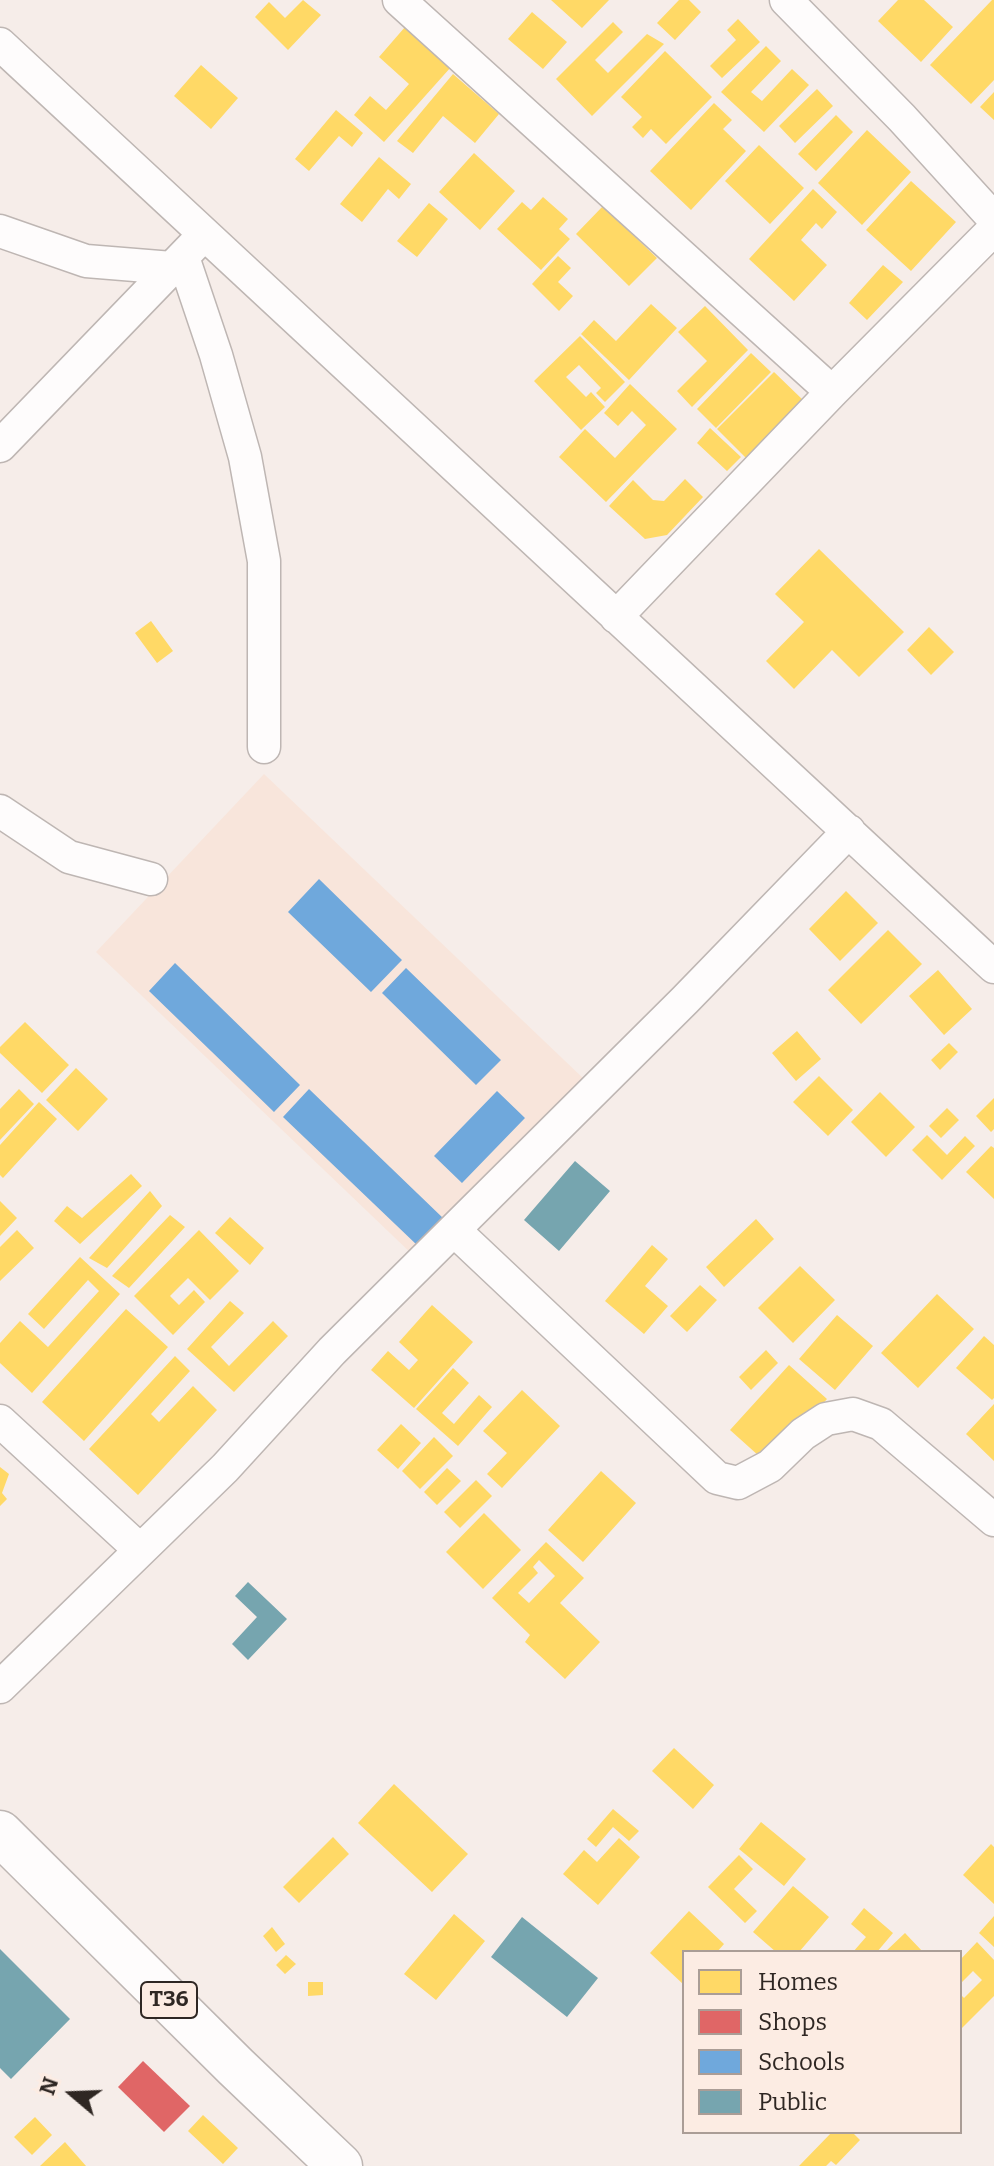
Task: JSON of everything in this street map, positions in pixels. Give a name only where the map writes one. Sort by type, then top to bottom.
[{"type":"highway","name":"T36","points":[[0,1833],[340,2166]]},
{"type":"street","points":[[399,0],[832,392]]},
{"type":"street","points":[[786,0],[902,118],[994,219]]},
{"type":"street","points":[[0,44],[994,967]]},
{"type":"street","points":[[616,617],[994,229]]},
{"type":"street","points":[[0,231],[86,261],[177,262]]},
{"type":"street","points":[[0,446],[205,233]]},
{"type":"street","points":[[177,262],[216,355],[245,457],[264,561],[264,747]]},
{"type":"street","points":[[0,811],[69,857],[151,879]]},
{"type":"street","points":[[0,1687],[225,1468],[332,1351],[685,1000],[849,831]]},
{"type":"street","points":[[454,1230],[717,1478],[738,1483],[770,1466],[803,1434],[826,1419],[853,1414],[881,1424],[994,1520]]},
{"type":"street","points":[[0,1421],[139,1549]]},
{"type":"shaded area","points":[[264,774],[584,1079],[415,1257],[96,952]]},
{"type":"building: Homes","points":[[303,0],[321,15],[288,50],[255,17],[269,2],[285,18]]},
{"type":"building: Homes","points":[[551,0],[609,0],[582,28]]},
{"type":"building: Homes","points":[[679,0],[689,0],[701,12],[675,40],[657,23]]},
{"type":"building: Homes","points":[[898,0],[924,0],[953,27],[921,62],[878,21]]},
{"type":"building: Homes","points":[[992,0],[994,80],[971,104],[930,65]]},
{"type":"building: Homes","points":[[532,12],[567,42],[543,69],[508,39]]},
{"type":"building: Homes","points":[[738,19],[760,42],[722,78],[710,66],[736,40],[727,30]]},
{"type":"building: Homes","points":[[613,22],[623,32],[595,60],[608,73],[647,34],[664,44],[592,116],[556,79]]},
{"type":"building: Homes","points":[[405,27],[451,67],[384,142],[354,115],[370,96],[386,110],[409,84],[379,57]]},
{"type":"building: Homes","points":[[766,46],[781,61],[751,92],[762,101],[792,69],[809,85],[764,132],[721,92]]},
{"type":"building: Homes","points":[[665,51],[712,97],[666,144],[651,129],[643,138],[632,127],[642,117],[621,97]]},
{"type":"building: Homes","points":[[201,65],[238,98],[211,129],[174,96]]},
{"type":"building: Homes","points":[[453,74],[499,114],[475,143],[443,116],[413,153],[397,141]]},
{"type":"building: Homes","points":[[817,89],[833,106],[795,143],[779,126]]},
{"type":"building: Homes","points":[[994,92],[994,120],[980,107]]},
{"type":"building: Homes","points":[[714,103],[732,120],[723,129],[746,151],[691,210],[650,171]]},
{"type":"building: Homes","points":[[336,110],[363,133],[352,147],[339,136],[309,171],[295,159]]},
{"type":"building: Homes","points":[[836,115],[853,132],[816,171],[798,154]]},
{"type":"building: Homes","points":[[867,130],[911,172],[862,225],[818,183]]},
{"type":"building: Homes","points":[[759,145],[804,188],[770,224],[725,181]]},
{"type":"building: Homes","points":[[474,153],[515,191],[480,230],[439,192]]},
{"type":"building: Homes","points":[[379,157],[411,184],[399,199],[388,189],[362,222],[340,204]]},
{"type":"building: Homes","points":[[911,181],[956,222],[911,271],[866,230]]},
{"type":"building: Homes","points":[[813,189],[837,212],[822,229],[816,223],[801,240],[827,265],[794,301],[749,259]]},
{"type":"building: Homes","points":[[543,197],[568,219],[559,229],[570,239],[541,270],[497,229],[522,202],[531,210]]},
{"type":"building: Homes","points":[[429,203],[448,219],[417,257],[397,241]]},
{"type":"building: Homes","points":[[603,206],[657,258],[629,286],[576,234]]},
{"type":"building: Homes","points":[[558,256],[571,268],[558,282],[573,296],[559,311],[532,284]]},
{"type":"building: Homes","points":[[883,265],[903,282],[867,320],[849,303]]},
{"type":"building: Homes","points":[[651,304],[677,328],[629,380],[581,334],[594,320],[616,341]]},
{"type":"building: Homes","points":[[705,306],[748,350],[692,407],[677,391],[707,361],[678,332]]},
{"type":"building: Homes","points":[[580,336],[625,382],[605,402],[596,393],[601,388],[579,365],[566,377],[586,397],[591,392],[605,407],[581,430],[534,381]]},
{"type":"building: Homes","points":[[751,353],[771,372],[716,428],[697,409]]},
{"type":"building: Homes","points":[[774,372],[803,400],[746,458],[717,429]]},
{"type":"building: Homes","points":[[630,384],[677,429],[606,502],[559,457],[585,429],[615,458],[646,425],[632,411],[618,426],[604,413]]},
{"type":"building: Homes","points":[[710,428],[741,457],[727,471],[697,443]]},
{"type":"building: Homes","points":[[685,479],[703,497],[667,535],[645,539],[609,506],[633,480],[653,500],[664,501]]},
{"type":"building: Homes","points":[[819,549],[904,632],[859,677],[832,650],[794,689],[766,661],[804,622],[775,594]]},
{"type":"building: Homes","points":[[151,621],[173,651],[157,663],[135,633]]},
{"type":"building: Homes","points":[[929,627],[954,652],[931,675],[907,650]]},
{"type":"building: Homes","points":[[846,891],[878,923],[840,961],[809,929]]},
{"type":"building: Homes","points":[[888,930],[922,964],[861,1024],[828,990]]},
{"type":"building: Homes","points":[[938,970],[972,1009],[944,1035],[909,996]]},
{"type":"building: Homes","points":[[25,1022],[69,1065],[42,1093],[0,1053],[0,1047]]},
{"type":"building: Homes","points":[[797,1031],[821,1059],[796,1081],[772,1053]]},
{"type":"building: Homes","points":[[949,1043],[958,1052],[940,1070],[931,1060]]},
{"type":"building: Homes","points":[[76,1068],[108,1099],[78,1131],[46,1100]]},
{"type":"building: Homes","points":[[819,1076],[853,1110],[828,1136],[793,1102]]},
{"type":"building: Homes","points":[[19,1089],[34,1104],[0,1140],[0,1109]]},
{"type":"building: Homes","points":[[880,1092],[915,1127],[886,1157],[851,1122]]},
{"type":"building: Homes","points":[[994,1098],[994,1129],[991,1132],[976,1116]]},
{"type":"building: Homes","points":[[39,1102],[57,1119],[3,1178],[0,1175],[0,1145]]},
{"type":"building: Homes","points":[[947,1108],[959,1120],[941,1138],[929,1126]]},
{"type":"building: Homes","points":[[927,1135],[947,1155],[965,1136],[975,1146],[942,1180],[912,1150]]},
{"type":"building: Homes","points":[[991,1146],[994,1148],[994,1199],[966,1172]]},
{"type":"building: Homes","points":[[131,1174],[142,1186],[80,1244],[54,1221],[67,1206],[82,1218]]},
{"type":"building: Homes","points":[[150,1191],[162,1206],[107,1268],[89,1258]]},
{"type":"building: Homes","points":[[0,1201],[17,1218],[0,1236]]},
{"type":"building: Homes","points":[[170,1215],[185,1227],[129,1288],[112,1276]]},
{"type":"building: Homes","points":[[230,1217],[264,1248],[250,1265],[215,1233]]},
{"type":"building: Homes","points":[[756,1219],[774,1239],[724,1287],[706,1267]]},
{"type":"building: Homes","points":[[17,1230],[34,1248],[0,1281],[0,1247]]},
{"type":"building: Homes","points":[[199,1230],[239,1271],[210,1300],[188,1278],[170,1296],[179,1305],[194,1290],[205,1302],[173,1335],[134,1296]]},
{"type":"building: Homes","points":[[652,1245],[668,1259],[645,1286],[668,1306],[644,1334],[605,1301]]},
{"type":"building: Homes","points":[[80,1257],[120,1294],[32,1393],[0,1363],[0,1343],[20,1321],[48,1347],[99,1291],[88,1280],[44,1329],[28,1314]]},
{"type":"building: Homes","points":[[800,1266],[835,1300],[793,1343],[758,1308]]},
{"type":"building: Homes","points":[[700,1285],[717,1300],[687,1332],[670,1316]]},
{"type":"building: Homes","points":[[937,1294],[974,1329],[918,1388],[881,1353]]},
{"type":"building: Homes","points":[[230,1301],[244,1313],[211,1347],[229,1366],[273,1321],[288,1336],[234,1392],[187,1349]]},
{"type":"building: Homes","points":[[432,1305],[473,1342],[414,1408],[371,1370],[388,1351],[409,1370],[418,1360],[399,1342]]},
{"type":"building: Homes","points":[[126,1309],[168,1347],[84,1441],[42,1402]]},
{"type":"building: Homes","points":[[837,1315],[873,1346],[835,1390],[799,1359]]},
{"type":"building: Homes","points":[[984,1336],[994,1345],[992,1400],[956,1368]]},
{"type":"building: Homes","points":[[766,1350],[778,1363],[751,1390],[739,1377]]},
{"type":"building: Homes","points":[[175,1356],[190,1371],[151,1414],[159,1422],[193,1386],[217,1410],[138,1495],[89,1449]]},
{"type":"building: Homes","points":[[789,1365],[827,1399],[769,1465],[730,1430]]},
{"type":"building: Homes","points":[[453,1368],[469,1383],[442,1413],[454,1424],[479,1395],[492,1407],[458,1446],[416,1409]]},
{"type":"building: Homes","points":[[522,1390],[560,1426],[502,1488],[487,1474],[507,1453],[483,1431]]},
{"type":"building: Homes","points":[[994,1404],[994,1461],[966,1434]]},
{"type":"building: Homes","points":[[401,1424],[421,1443],[398,1469],[377,1450]]},
{"type":"building: Homes","points":[[434,1437],[453,1456],[420,1489],[402,1471]]},
{"type":"building: Homes","points":[[0,1467],[9,1474],[2,1493],[7,1499],[0,1506]]},
{"type":"building: Homes","points":[[447,1468],[461,1481],[437,1505],[424,1492]]},
{"type":"building: Homes","points":[[601,1471],[636,1503],[583,1562],[548,1530]]},
{"type":"building: Homes","points":[[476,1480],[492,1496],[460,1528],[444,1512]]},
{"type":"building: Homes","points":[[484,1513],[521,1550],[483,1589],[446,1552]]},
{"type":"building: Homes","points":[[546,1542],[584,1578],[560,1603],[600,1642],[565,1679],[525,1642],[530,1635],[492,1598]],"holes":[[[539,1560],[555,1576],[529,1603],[518,1593],[538,1573],[533,1567]]]},
{"type":"building: Homes","points":[[674,1748],[714,1785],[693,1809],[652,1771]]},
{"type":"building: Homes","points":[[394,1784],[468,1854],[432,1892],[358,1823]]},
{"type":"building: Homes","points":[[613,1809],[639,1831],[629,1841],[613,1827],[596,1847],[587,1839]]},
{"type":"building: Homes","points":[[761,1822],[806,1859],[784,1886],[739,1849]]},
{"type":"building: Homes","points":[[333,1837],[349,1854],[299,1903],[283,1887]]},
{"type":"building: Homes","points":[[619,1838],[640,1857],[598,1905],[563,1874],[584,1850],[597,1862]]},
{"type":"building: Homes","points":[[991,1844],[994,1847],[994,1904],[963,1875]]},
{"type":"building: Homes","points":[[739,1855],[753,1869],[734,1889],[757,1911],[745,1923],[708,1887]]},
{"type":"building: Homes","points":[[793,1886],[829,1917],[801,1950],[774,1950],[753,1932]]},
{"type":"building: Homes","points":[[864,1908],[893,1933],[879,1950],[855,1950],[866,1937],[851,1924]]},
{"type":"building: Homes","points":[[689,1911],[724,1944],[719,1950],[682,1950],[682,1983],[650,1953]]},
{"type":"building: Homes","points":[[454,1914],[485,1941],[436,2000],[404,1974]]},
{"type":"building: Homes","points":[[994,1916],[994,1947],[979,1933]]},
{"type":"building: Homes","points":[[272,1927],[285,1944],[276,1952],[263,1936]]},
{"type":"building: Homes","points":[[905,1933],[921,1950],[887,1950]]},
{"type":"building: Homes","points":[[977,1942],[994,1960],[994,1996],[962,2028],[962,1996],[964,1998],[982,1980],[973,1971],[962,1982],[962,1958]]},
{"type":"building: Homes","points":[[286,1955],[296,1964],[285,1974],[276,1965]]},
{"type":"building: Homes","points":[[308,1982],[323,1982],[323,1995],[308,1996]]},
{"type":"building: Homes","points":[[203,2115],[238,2148],[223,2164],[188,2131]]},
{"type":"building: Homes","points":[[35,2117],[52,2135],[32,2155],[14,2137]]},
{"type":"building: Homes","points":[[830,2134],[854,2134],[860,2140],[836,2165],[831,2161],[826,2166],[799,2166]]},
{"type":"building: Homes","points":[[65,2142],[86,2166],[40,2166]]},
{"type":"building: Shops","points":[[143,2061],[190,2106],[164,2132],[118,2087]]},
{"type":"building: Schools","points":[[319,879],[402,960],[371,992],[288,912]]},
{"type":"building: Schools","points":[[175,963],[300,1085],[274,1112],[149,991]]},
{"type":"building: Schools","points":[[406,968],[501,1060],[476,1085],[382,993]]},
{"type":"building: Schools","points":[[309,1089],[444,1219],[418,1246],[283,1117]]},
{"type":"building: Schools","points":[[497,1091],[525,1118],[462,1183],[434,1156]]},
{"type":"building: Public","points":[[575,1161],[610,1191],[559,1251],[524,1220]]},
{"type":"building: Public","points":[[248,1582],[287,1619],[248,1660],[232,1644],[257,1617],[235,1596]]},
{"type":"building: Public","points":[[522,1917],[598,1978],[567,2017],[491,1957]]},
{"type":"building: Public","points":[[0,1949],[70,2019],[11,2079],[0,2068]]}]
